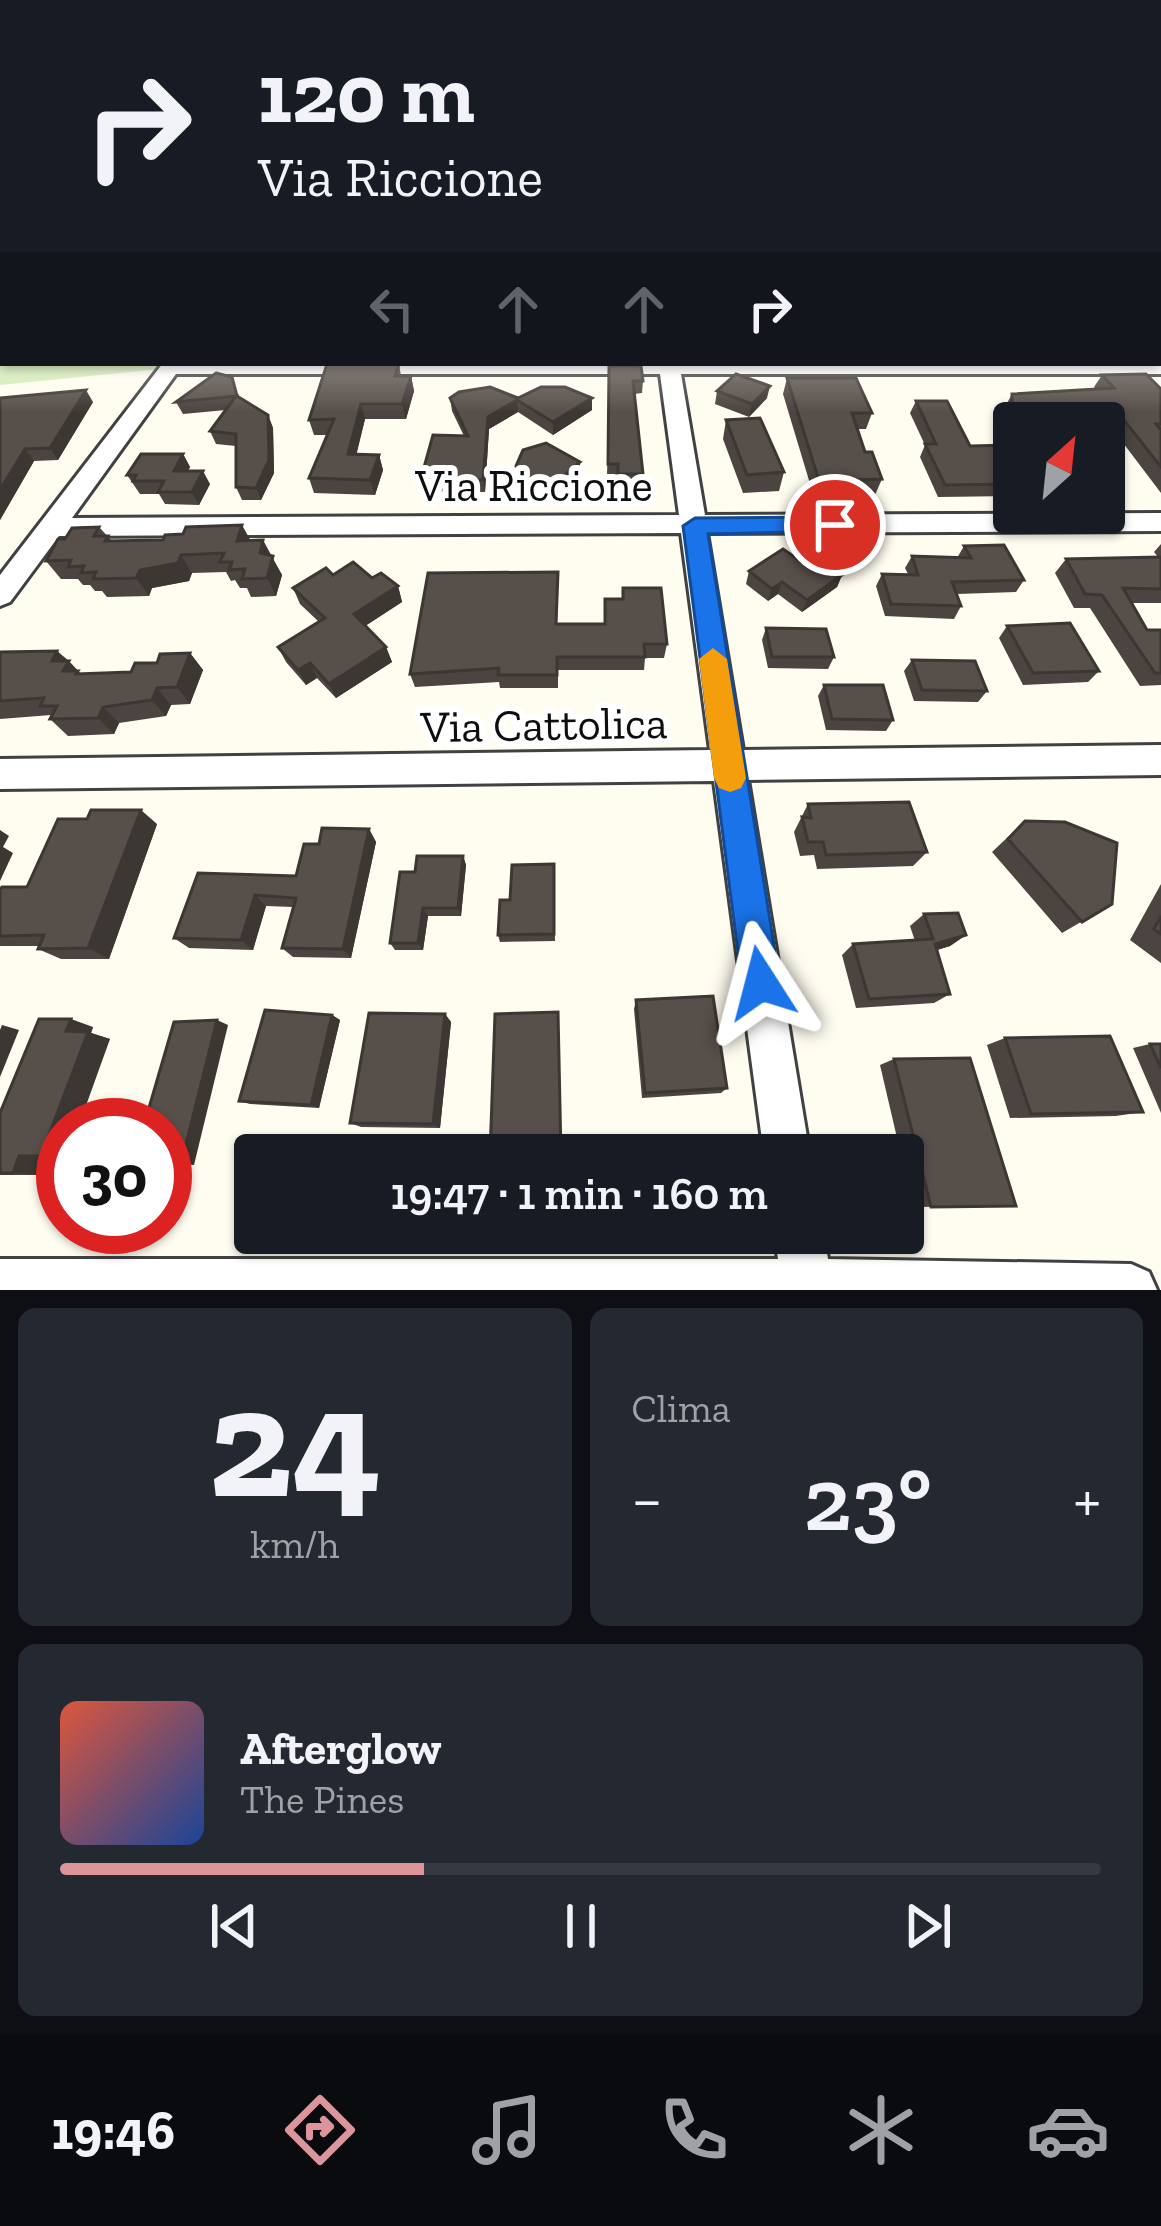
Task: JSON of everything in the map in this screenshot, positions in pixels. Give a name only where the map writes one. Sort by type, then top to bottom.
[{"type":"street","points":[[0,595],[172,366],[1161,368]]},
{"type":"street","points":[[670,366],[784,1134]]},
{"type":"street","name":"Via Riccione","points":[[52,527],[1161,522]]},
{"type":"street","name":"Via Cattolica","points":[[0,774],[1161,760]]},
{"type":"street","points":[[802,1254],[807,1287]]},
{"type":"street","points":[[0,1285],[1131,1290]]},
{"type":"green space","points":[[0,366],[172,366],[170,368],[0,385]]},
{"type":"building","points":[[326,366],[398,366],[395,376],[411,376],[402,404],[361,404],[348,454],[379,455],[370,480],[309,478],[334,419],[309,420]]},
{"type":"building","points":[[609,366],[641,366],[643,381],[633,381],[643,474],[618,474],[618,464],[608,464]]},
{"type":"building","points":[[216,373],[232,377],[237,396],[268,415],[269,460],[256,488],[236,487],[236,434],[210,431],[236,396],[176,402]]},
{"type":"building","points":[[736,374],[770,386],[752,404],[717,391]]},
{"type":"building","points":[[1146,374],[1161,389],[1161,424],[1156,424],[1161,430],[1161,467],[1125,421],[1125,402],[1012,402],[1012,394],[1114,388],[1102,375]]},
{"type":"building","points":[[787,378],[856,378],[872,413],[852,413],[865,452],[872,452],[882,479],[819,481]]},
{"type":"building","points":[[490,387],[518,398],[541,387],[565,387],[592,398],[553,422],[517,400],[488,417],[483,480],[421,478],[433,435],[468,436],[450,398]]},
{"type":"building","points":[[86,390],[50,448],[25,449],[0,490],[0,398]]},
{"type":"building","points":[[916,401],[947,401],[970,446],[993,445],[993,484],[945,485],[925,444],[936,444]]},
{"type":"building","points":[[760,418],[784,472],[747,475],[726,420]]},
{"type":"building","points":[[546,443],[580,462],[562,477],[537,485],[527,482],[516,466],[523,450]]},
{"type":"building","points":[[141,454],[183,454],[174,471],[203,471],[192,492],[158,492],[164,481],[133,481],[136,475],[127,475]]},
{"type":"building","points":[[242,525],[237,541],[263,540],[260,553],[273,556],[267,578],[242,579],[245,569],[229,570],[232,562],[220,562],[224,553],[181,555],[178,563],[140,570],[136,578],[93,579],[96,572],[81,573],[84,566],[68,567],[71,560],[46,561],[58,539],[65,539],[72,528],[99,527],[94,536],[108,536],[105,541],[163,540],[165,535],[183,534],[186,527]]},
{"type":"building","points":[[1004,545],[1024,580],[952,582],[961,606],[891,604],[882,574],[918,575],[912,556],[971,558],[964,546]]},
{"type":"building","points":[[783,549],[806,565],[817,557],[842,575],[807,600],[782,582],[772,589],[749,571]]},
{"type":"building","points":[[1161,557],[1161,589],[1123,588],[1147,630],[1161,630],[1161,673],[1155,673],[1102,595],[1085,594],[1066,559]]},
{"type":"building","points":[[353,562],[372,578],[381,573],[398,586],[354,614],[386,647],[329,684],[310,663],[298,670],[278,647],[325,618],[293,588],[326,568],[333,575]]},
{"type":"building","points":[[558,572],[556,624],[605,624],[605,599],[623,599],[623,588],[661,588],[667,644],[644,644],[645,657],[557,657],[557,675],[498,675],[499,668],[410,674],[428,573]]},
{"type":"building","points":[[1070,623],[1099,671],[1033,673],[1007,626]]},
{"type":"building","points":[[766,628],[826,629],[834,657],[772,657]]},
{"type":"building","points":[[57,651],[52,661],[69,661],[63,671],[78,671],[76,674],[131,672],[135,663],[157,663],[160,654],[190,653],[177,687],[157,688],[152,700],[103,707],[98,718],[50,719],[57,706],[40,706],[44,698],[0,701],[0,652]]},
{"type":"building","points":[[912,660],[975,661],[987,691],[922,690]]},
{"type":"building","points":[[824,685],[883,685],[893,720],[832,719]]},
{"type":"building","points":[[909,802],[927,852],[826,855],[823,842],[808,842],[802,817],[811,818],[808,804]]},
{"type":"building","points":[[91,810],[141,810],[88,948],[38,949],[44,935],[0,936],[2,887],[27,887],[58,819],[87,819]]},
{"type":"building","points":[[1025,821],[1065,822],[1117,843],[1112,904],[1082,922],[1008,839]]},
{"type":"building","points":[[322,828],[369,829],[343,949],[282,948],[296,898],[255,895],[241,940],[174,938],[198,873],[296,876],[304,844],[319,844]]},
{"type":"building","points":[[417,856],[463,856],[458,908],[423,908],[418,943],[390,943],[400,872],[415,872]]},
{"type":"building","points":[[554,864],[554,934],[498,935],[500,900],[510,900],[512,865]]},
{"type":"building","points":[[958,913],[966,935],[935,944],[950,994],[869,999],[853,944],[933,939],[924,914]]},
{"type":"building","points":[[713,996],[727,1088],[645,1093],[636,1000]]},
{"type":"building","points":[[265,1010],[332,1015],[311,1105],[239,1101]]},
{"type":"building","points":[[558,1012],[561,1134],[491,1134],[495,1014]]},
{"type":"building","points":[[369,1013],[445,1014],[433,1124],[350,1123]]},
{"type":"building","points":[[39,1019],[71,1019],[66,1031],[88,1032],[63,1098],[36,1098],[36,1156],[19,1156],[13,1173],[0,1173],[0,1113]]},
{"type":"building","points":[[217,1020],[192,1120],[192,1098],[152,1098],[174,1022]]},
{"type":"building","points":[[1110,1036],[1143,1112],[1031,1114],[1005,1038]]},
{"type":"building","points":[[1150,1044],[1161,1044],[1161,1068]]},
{"type":"building","points":[[970,1058],[1016,1206],[931,1207],[924,1179],[924,1134],[913,1134],[894,1059]]},
{"type":"slow traffic","points":[[713,659],[730,778]]},
{"type":"route","points":[[761,983],[695,526],[835,525]]}]
